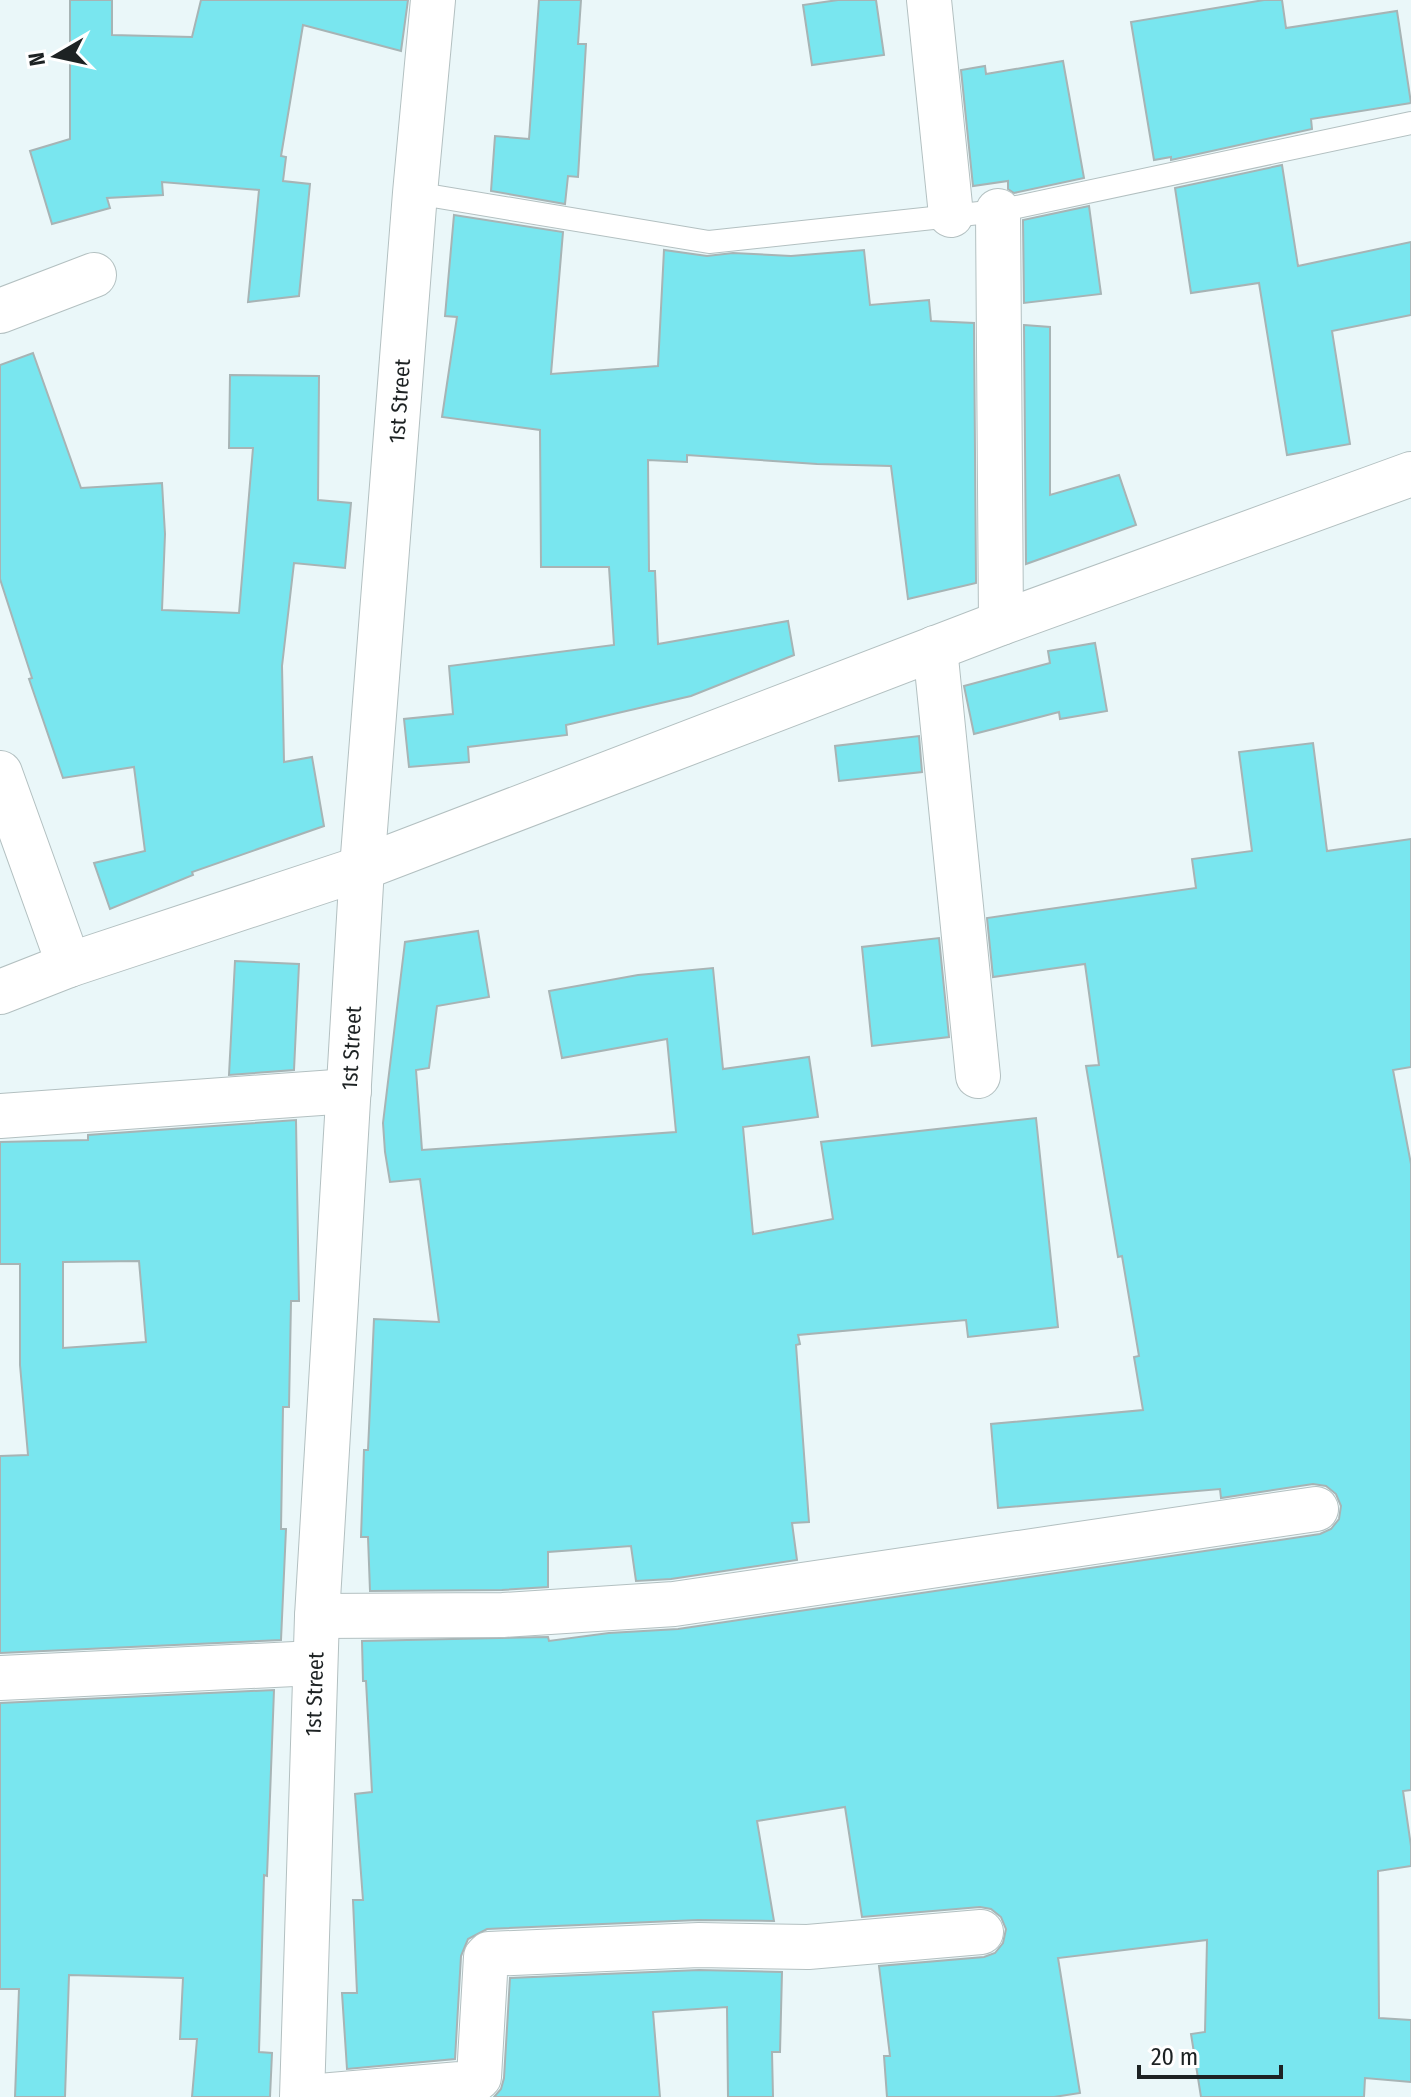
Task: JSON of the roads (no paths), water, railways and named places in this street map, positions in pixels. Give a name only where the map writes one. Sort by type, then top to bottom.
[{"type":"street","name":"1st Street","points":[[305,2097],[317,1616],[362,868],[433,0]]},
{"type":"street","points":[[929,0],[951,215]]},
{"type":"street","points":[[998,211],[1001,623]]},
{"type":"street","points":[[0,311],[94,275]]},
{"type":"street","points":[[0,992],[69,965],[362,868],[1001,623],[1411,474]]},
{"type":"street","points":[[935,648],[978,1076]]},
{"type":"street","points":[[0,773],[69,965]]},
{"type":"street","points":[[0,1116],[349,1091]]},
{"type":"street","points":[[317,1616],[503,1615],[674,1604],[1316,1509]]},
{"type":"street","points":[[0,1678],[315,1663]]},
{"type":"street","points":[[305,2097],[472,2083],[479,2077],[486,1957],[489,1954],[699,1945],[808,1947],[981,1932]]},
{"type":"lane","points":[[415,193],[709,242],[998,211],[1411,123]]}]
